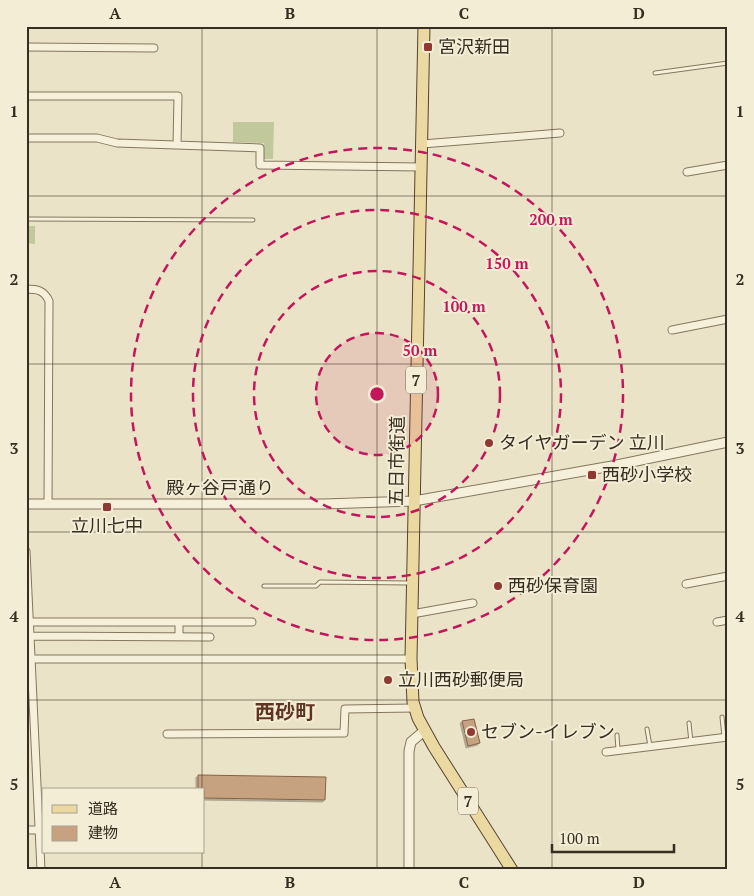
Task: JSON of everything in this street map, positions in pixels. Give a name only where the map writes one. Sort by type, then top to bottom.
[{"type":"main road","name":"五日市街道","points":[[424,26],[411,659],[414,708],[424,731],[512,870]]},
{"type":"street","points":[[26,47],[154,48]]},
{"type":"street","points":[[26,96],[178,96],[177,145]]},
{"type":"street","points":[[422,144],[560,133]]},
{"type":"street","points":[[26,138],[97,138],[117,143],[260,148],[260,165],[421,166]]},
{"type":"street","points":[[687,172],[727,167]]},
{"type":"street","points":[[26,289],[42,291],[49,301],[48,503]]},
{"type":"street","points":[[672,330],[728,319]]},
{"type":"street","name":"殿ヶ谷戸通り","points":[[26,504],[324,504],[414,501],[612,466],[728,442]]},
{"type":"street","points":[[26,551],[31,636],[29,659],[41,870]]},
{"type":"street","points":[[686,584],[728,576]]},
{"type":"street","points":[[412,614],[473,603]]},
{"type":"street","points":[[717,622],[728,620]]},
{"type":"street","points":[[30,622],[252,622]]},
{"type":"street","points":[[179,622],[179,637]]},
{"type":"street","points":[[31,636],[210,637]]},
{"type":"street","points":[[29,659],[411,659]]},
{"type":"street","points":[[167,734],[344,733],[345,709],[414,708]]},
{"type":"street","points":[[409,870],[409,751],[411,742],[424,731]]},
{"type":"street","points":[[606,752],[726,738]]},
{"type":"street","points":[[26,830],[38,830]]},
{"type":"lane","points":[[655,73],[728,64]]},
{"type":"lane","points":[[26,219],[252,220]]},
{"type":"lane","points":[[264,586],[316,586],[320,582],[413,583]]},
{"type":"lane","points":[[722,717],[726,738]]},
{"type":"lane","points":[[689,722],[691,742]]},
{"type":"lane","points":[[647,729],[650,747]]},
{"type":"lane","points":[[617,735],[618,750]]},
{"type":"green space","points":[[233,122],[274,122],[273,159],[264,159],[264,143],[233,142]]},
{"type":"green space","points":[[26,226],[35,226],[35,244],[26,243]]},
{"type":"building","name":"セブン-イレブン","points":[[474,719],[480,743],[468,746],[462,721]]},
{"type":"building","points":[[198,775],[326,777],[325,800],[205,798],[205,788],[198,788]]},
{"type":"place","name":"宮沢新田","points":[[428,47]]},
{"type":"place","name":"タイヤガーデン 立川","points":[[489,443]]},
{"type":"place","name":"西砂小学校","points":[[592,475]]},
{"type":"place","name":"立川七中","points":[[107,507]]},
{"type":"place","name":"西砂保育園","points":[[498,586]]},
{"type":"place","name":"立川西砂郵便局","points":[[388,680]]},
{"type":"place","name":"セブン-イレブン","points":[[471,732]]},
{"type":"district","name":"西砂町","points":[[285,712]]}]
